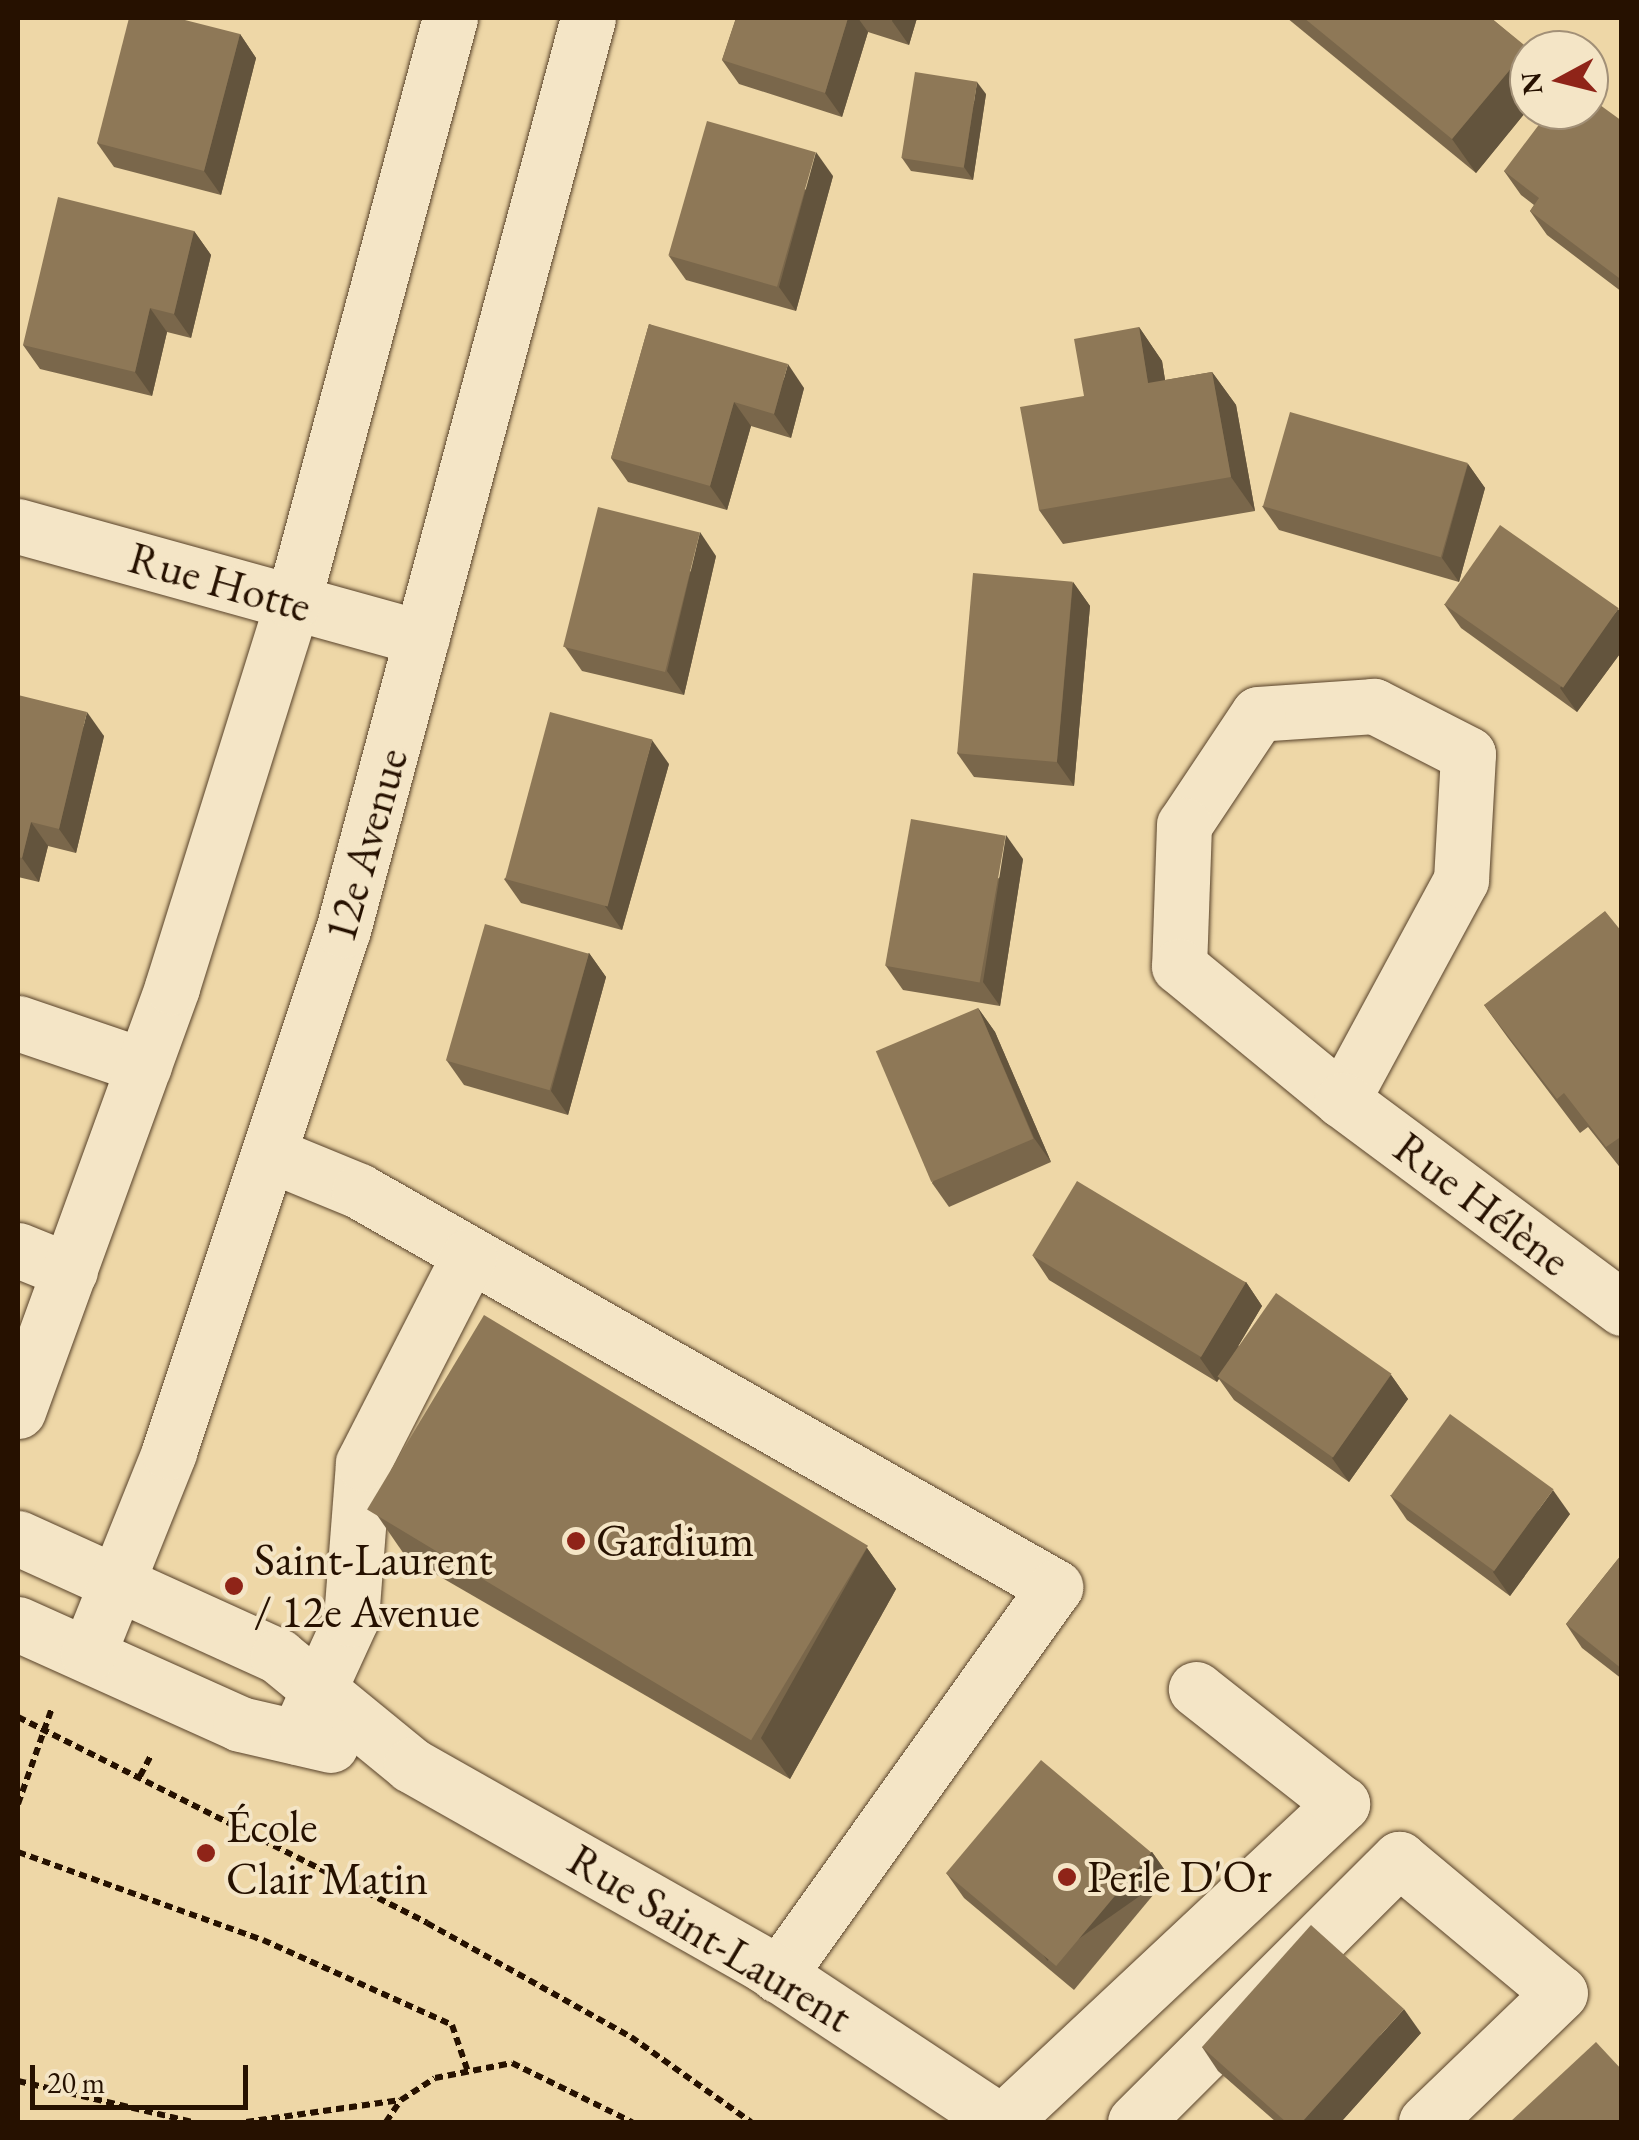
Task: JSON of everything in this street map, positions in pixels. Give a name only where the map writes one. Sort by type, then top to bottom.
[{"type":"street","points":[[18,1411],[144,1066],[293,602],[450,18]]},
{"type":"street","name":"12e Avenue","points":[[88,1654],[120,1584],[343,930],[588,18]]},
{"type":"street","name":"Rue Hotte","points":[[18,526],[422,638]]},
{"type":"street","name":"Rue Hélène","points":[[1342,1100],[1461,880],[1468,754],[1374,706],[1258,714],[1184,826],[1179,966],[1342,1100],[1622,1308]]},
{"type":"street","points":[[18,1023],[144,1066]]},
{"type":"street","points":[[269,1154],[359,1191],[1055,1587],[778,1974]]},
{"type":"street","points":[[18,1250],[70,1271]]},
{"type":"street","points":[[308,1714],[350,1619],[363,1464],[470,1256]]},
{"type":"street","name":"Rue Saint-Laurent","points":[[18,1538],[278,1656],[308,1714]]},
{"type":"street","name":"Rue Saint-Laurent","points":[[18,1624],[240,1724],[308,1714],[411,1765],[778,1974],[1002,2122]]},
{"type":"street","points":[[1002,2122],[1342,1804],[1196,1688]]},
{"type":"street","points":[[1136,2122],[1398,1859],[1560,1993],[1426,2122]]},
{"type":"path","points":[[18,1804],[56,1699]]},
{"type":"path","points":[[18,1717],[427,1922],[631,2037],[751,2122]]},
{"type":"path","points":[[18,1852],[263,1940],[436,2017],[452,2025],[468,2072]]},
{"type":"path","points":[[386,2122],[401,2100],[435,2078],[512,2063],[632,2122]]},
{"type":"path","points":[[18,2081],[192,2122]]},
{"type":"path","points":[[246,2122],[401,2100]]},
{"type":"building","points":[[129,18],[177,18],[240,34],[204,171],[97,143]]},
{"type":"building","points":[[736,18],[848,18],[825,93],[722,60]]},
{"type":"building","points":[[1304,18],[1491,18],[1509,33],[1509,71],[1452,139]]},
{"type":"building","points":[[915,72],[977,82],[964,168],[901,158]]},
{"type":"building","points":[[1609,112],[1622,121],[1619,278],[1530,211],[1539,198],[1504,171],[1535,130],[1609,130]]},
{"type":"building","points":[[707,121],[816,152],[777,287],[668,256]]},
{"type":"building","points":[[58,197],[194,231],[174,314],[150,308],[135,372],[23,345]]},
{"type":"building","points":[[649,324],[788,364],[774,414],[734,402],[710,486],[611,458]]},
{"type":"building","points":[[1139,327],[1148,383],[1212,372],[1231,477],[1039,510],[1020,407],[1084,396],[1074,339]]},
{"type":"building","points":[[1290,412],[1468,463],[1441,557],[1263,506]]},
{"type":"building","points":[[598,507],[700,532],[665,672],[563,647]]},
{"type":"building","points":[[1500,525],[1619,608],[1563,688],[1444,604]]},
{"type":"building","points":[[973,573],[1073,582],[1057,762],[957,753]]},
{"type":"building","points":[[18,695],[87,712],[59,829],[31,822],[22,858],[18,857]]},
{"type":"building","points":[[550,712],[652,739],[608,907],[505,879]]},
{"type":"building","points":[[911,819],[1006,836],[980,982],[885,966]]},
{"type":"building","points":[[1605,911],[1622,932],[1622,1136],[1606,1147],[1564,1093],[1557,1099],[1484,1005]]},
{"type":"building","points":[[485,924],[589,954],[550,1090],[446,1060]]},
{"type":"building","points":[[978,1008],[1033,1139],[931,1182],[876,1051]]},
{"type":"building","points":[[1077,1181],[1246,1282],[1201,1357],[1032,1256]]},
{"type":"building","points":[[1276,1293],[1392,1374],[1333,1457],[1217,1377]]},
{"type":"building","points":[[484,1315],[868,1546],[751,1740],[367,1510]]},
{"type":"building","points":[[1450,1414],[1554,1489],[1494,1571],[1391,1496]]},
{"type":"building","points":[[1622,1554],[1622,1669],[1566,1624]]},
{"type":"building","points":[[1041,1760],[1151,1853],[1056,1966],[946,1873]]},
{"type":"building","points":[[1311,1925],[1404,2009],[1302,2122],[1286,2122],[1202,2047]]},
{"type":"building","points":[[1596,2042],[1622,2070],[1622,2122],[1510,2122]]},
{"type":"place","name":"Gardium","points":[[576,1541]]},
{"type":"place","name":"Saint-Laurent / 12e Avenue","points":[[234,1586]]},
{"type":"place","name":"École Clair Matin","points":[[206,1853]]},
{"type":"place","name":"Perle D'Or","points":[[1067,1877]]}]
